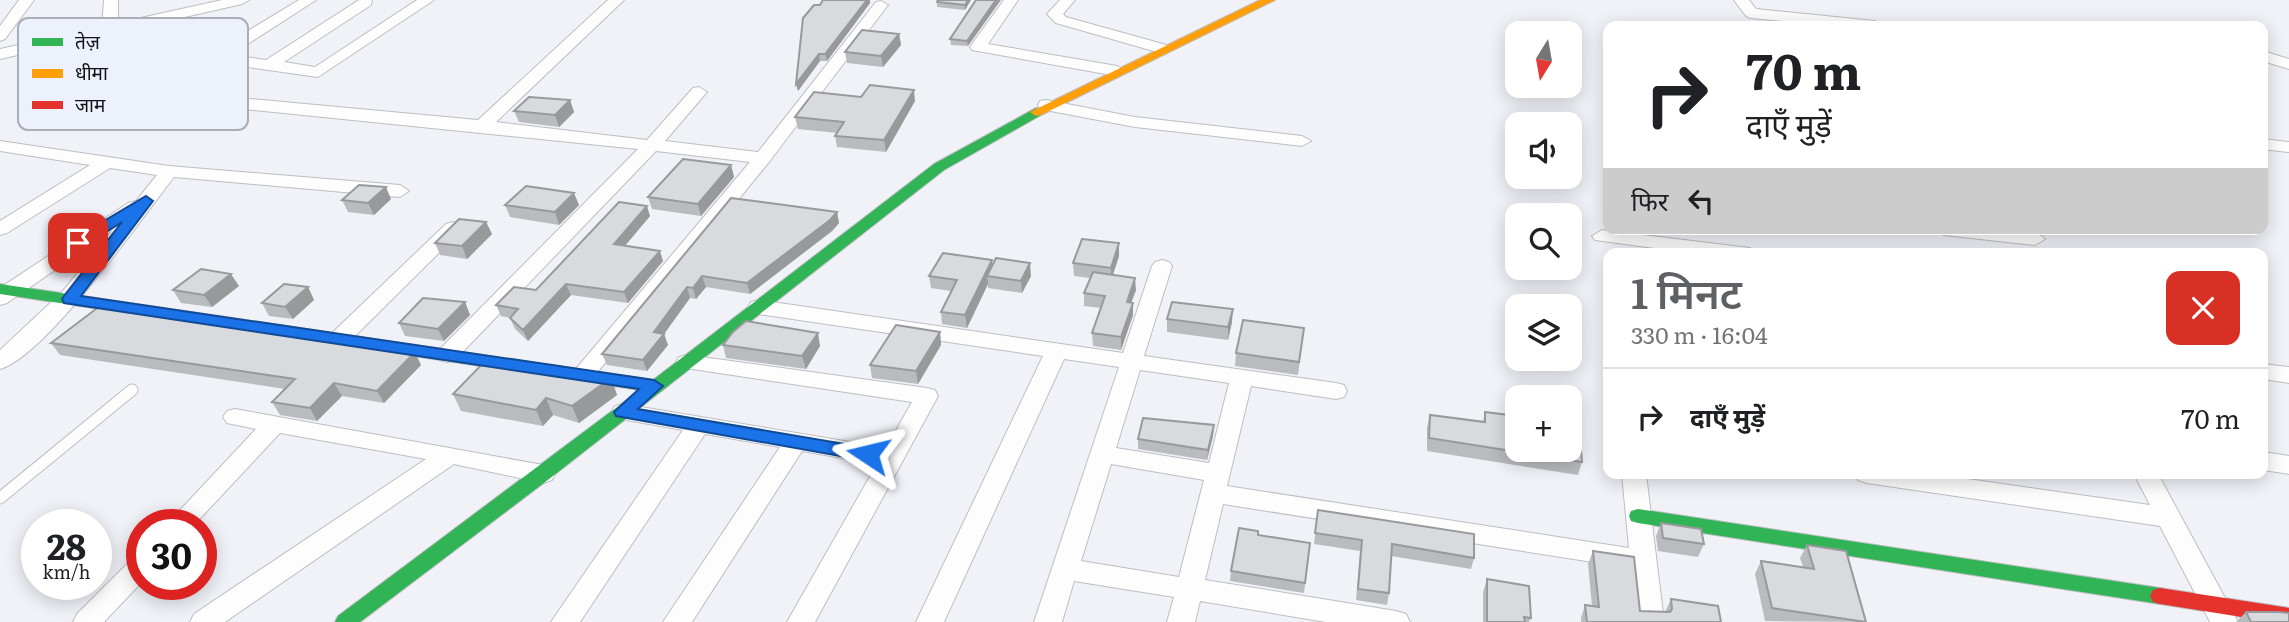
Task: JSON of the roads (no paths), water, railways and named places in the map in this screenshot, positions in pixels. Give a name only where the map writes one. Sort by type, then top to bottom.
[{"type":"street","points":[[0,36],[27,0]]},
{"type":"street","points":[[110,18],[111,0]]},
{"type":"street","points":[[163,18],[242,0]]},
{"type":"street","points":[[248,37],[309,0]]},
{"type":"street","points":[[248,62],[318,72],[427,0]]},
{"type":"street","points":[[482,126],[617,0]]},
{"type":"street","points":[[1011,0],[978,47],[1117,71]]},
{"type":"street","points":[[1068,0],[1055,14],[1061,20],[1164,49]]},
{"type":"street","points":[[345,622],[623,412],[939,167],[1046,105],[1269,0]]},
{"type":"street","points":[[1741,0],[1751,13],[1772,18],[1811,21]]},
{"type":"street","points":[[270,65],[366,2]]},
{"type":"street","points":[[583,375],[763,158],[881,5]]},
{"type":"street","points":[[0,54],[18,50]]},
{"type":"street","points":[[2268,58],[2289,64]]},
{"type":"street","points":[[447,355],[652,145],[699,92]]},
{"type":"street","points":[[248,104],[482,126],[763,158]]},
{"type":"street","points":[[1046,105],[1069,112],[1135,122],[1303,141]]},
{"type":"street","points":[[2268,145],[2289,147]]},
{"type":"street","points":[[0,146],[169,171],[400,191]]},
{"type":"street","points":[[0,229],[9,216],[107,162]]},
{"type":"street","points":[[0,362],[25,343],[70,299],[169,171]]},
{"type":"street","points":[[3,292],[146,201]]},
{"type":"street","points":[[339,339],[453,228]]},
{"type":"street","points":[[1990,235],[2036,241]]},
{"type":"street","points":[[1602,236],[1701,248]]},
{"type":"street","points":[[1048,622],[1162,266]]},
{"type":"street","points":[[3,292],[70,299],[654,386]]},
{"type":"street","points":[[758,307],[1336,391]]},
{"type":"street","points":[[929,622],[1056,352]]},
{"type":"street","points":[[687,362],[927,396],[801,622]]},
{"type":"street","points":[[2268,373],[2289,375]]},
{"type":"street","points":[[1181,622],[1242,378]]},
{"type":"street","points":[[623,412],[892,458]]},
{"type":"street","points":[[234,416],[542,474]]},
{"type":"street","points":[[194,509],[275,424]]},
{"type":"street","points":[[565,622],[699,425]]},
{"type":"street","points":[[677,622],[796,442]]},
{"type":"street","points":[[1102,454],[1215,483],[1643,560]]},
{"type":"street","points":[[204,622],[450,455]]},
{"type":"street","points":[[2268,462],[2289,465]]},
{"type":"street","points":[[1634,479],[1650,622]]},
{"type":"street","points":[[1902,479],[2168,517]]},
{"type":"street","points":[[2149,479],[2219,613]]},
{"type":"street","points":[[1638,516],[2219,613],[2289,616]]},
{"type":"street","points":[[1065,569],[1396,622]]},
{"type":"street","points":[[88,622],[126,582]]},
{"type":"lane","points":[[0,498],[132,390]]}]
